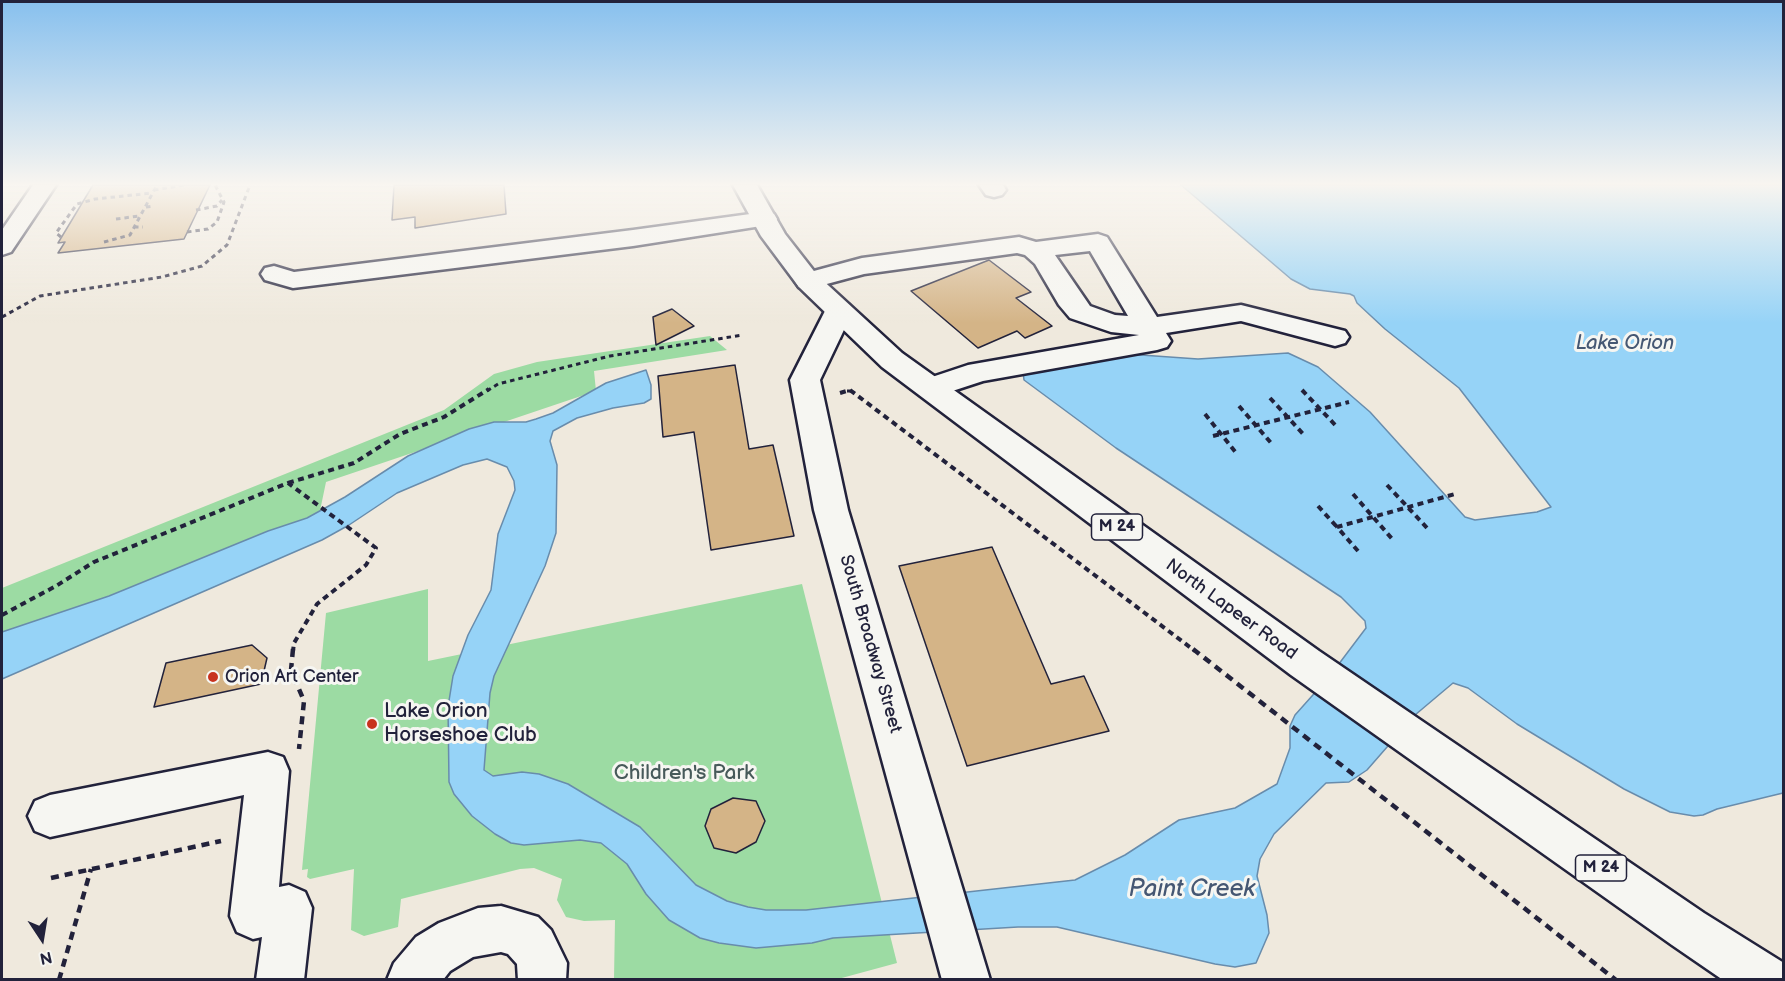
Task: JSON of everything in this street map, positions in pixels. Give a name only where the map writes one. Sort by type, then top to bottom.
[{"type":"main road","points":[[2,246],[13,231]]},
{"type":"main road","points":[[274,274],[293,280],[683,231]]},
{"type":"main road","name":"North Lapeer Road","points":[[773,231],[807,281],[892,360],[1054,482],[1305,663],[1688,928],[1767,980]]},
{"type":"main road","points":[[931,388],[978,372],[1157,340],[1098,242],[1034,250]]},
{"type":"main road","points":[[807,281],[862,266],[1019,245],[1034,250],[1045,259],[1073,305],[1080,312],[1111,323],[1149,327],[1241,313],[1335,337]]},
{"type":"main road","name":"South Broadway Street","points":[[839,311],[805,380],[831,510],[966,980]]},
{"type":"main road","points":[[50,816],[268,771],[253,916],[288,908],[280,980]]},
{"type":"main road","points":[[411,980],[433,954],[456,940],[478,931],[501,929],[521,934],[534,947],[543,963],[542,980]]},
{"type":"path","points":[[57,231],[57,236],[61,237]]},
{"type":"path","points":[[104,242],[124,238],[132,231]]},
{"type":"path","points":[[187,232],[192,231]]},
{"type":"path","points":[[2,317],[40,296],[162,278],[202,266],[227,245],[232,231]]},
{"type":"path","points":[[2,615],[56,586],[94,562],[288,483],[354,463],[400,434],[444,417],[498,384],[610,357],[743,335]]},
{"type":"path","points":[[809,401],[850,390],[1277,714],[1616,980]]},
{"type":"path","points":[[1302,390],[1338,428]]},
{"type":"path","points":[[1270,398],[1305,436]]},
{"type":"path","points":[[1213,436],[1349,402]]},
{"type":"path","points":[[1239,406],[1272,444]]},
{"type":"path","points":[[1205,414],[1237,454]]},
{"type":"path","points":[[288,483],[376,548],[366,565],[317,604],[294,643],[291,670],[304,701],[298,757]]},
{"type":"path","points":[[1387,485],[1429,530]]},
{"type":"path","points":[[1353,494],[1394,540]]},
{"type":"path","points":[[1337,527],[1455,494]]},
{"type":"path","points":[[1318,506],[1358,551]]},
{"type":"path","points":[[51,878],[227,839],[231,827],[263,821]]},
{"type":"path","points":[[59,980],[91,869]]},
{"type":"green space","points":[[710,336],[727,350],[594,371],[596,391],[326,482],[316,530],[2,664],[2,588],[444,410],[494,374],[537,362]]},
{"type":"green space","name":"Children's Park","points":[[802,584],[897,963],[838,979],[614,979],[615,920],[584,921],[566,917],[557,900],[562,879],[534,868],[520,869],[401,899],[398,927],[364,936],[351,930],[354,869],[310,879],[307,877],[308,869],[302,870],[326,613],[428,589],[428,661]]},
{"type":"water","name":"Lake Orion","points":[[1235,231],[1783,231],[1783,793],[1717,809],[1703,815],[1694,816],[1670,812],[1624,789],[1517,724],[1468,688],[1453,683],[1415,715],[1367,770],[1349,782],[1326,783],[1274,834],[1260,859],[1257,876],[1269,933],[1256,963],[1235,967],[1215,964],[1057,927],[1018,927],[833,938],[812,943],[756,948],[719,943],[700,938],[669,920],[646,894],[627,864],[601,843],[580,840],[524,845],[511,843],[472,816],[454,794],[449,782],[448,707],[453,676],[468,635],[491,590],[498,534],[515,490],[514,481],[507,467],[487,459],[463,465],[397,493],[322,540],[2,679],[2,632],[109,596],[268,531],[307,518],[345,497],[408,456],[469,429],[494,422],[526,422],[536,419],[553,413],[606,383],[646,370],[651,385],[651,399],[644,403],[613,408],[577,418],[553,431],[550,441],[557,465],[556,533],[545,566],[494,676],[490,693],[484,770],[493,776],[522,772],[539,774],[568,784],[640,827],[696,885],[727,901],[748,907],[766,910],[806,910],[1075,880],[1125,855],[1179,820],[1235,808],[1277,784],[1290,748],[1290,726],[1295,715],[1329,677],[1366,628],[1365,621],[1341,597],[1116,448],[1024,380],[1023,372],[1127,354],[1198,359],[1288,353],[1318,367],[1370,412],[1465,517],[1475,520],[1537,512],[1551,507],[1459,388],[1385,329],[1357,303],[1354,296],[1310,289],[1291,279]]},
{"type":"building","points":[[65,231],[188,231],[184,239],[58,253],[65,242],[58,243]]},
{"type":"building","points":[[989,260],[1031,292],[1016,298],[1052,326],[1025,338],[1017,331],[978,348],[911,291]]},
{"type":"building","points":[[672,309],[694,326],[656,345],[653,317]]},
{"type":"building","points":[[735,365],[749,449],[773,445],[794,536],[711,550],[694,432],[663,437],[658,376]]},
{"type":"building","points":[[992,547],[1051,684],[1084,676],[1109,731],[967,766],[899,566]]},
{"type":"building","name":"Orion Art Center","points":[[252,645],[267,658],[261,684],[154,707],[166,663]]},
{"type":"building","points":[[733,798],[756,801],[765,821],[756,842],[736,853],[714,848],[705,826],[711,809]]},
{"type":"place","name":"Orion Art Center","points":[[213,677]]},
{"type":"place","name":"Lake Orion Horseshoe Club","points":[[372,724]]},
{"type":"water label","name":"Paint Creek","points":[[1192,890]]}]
